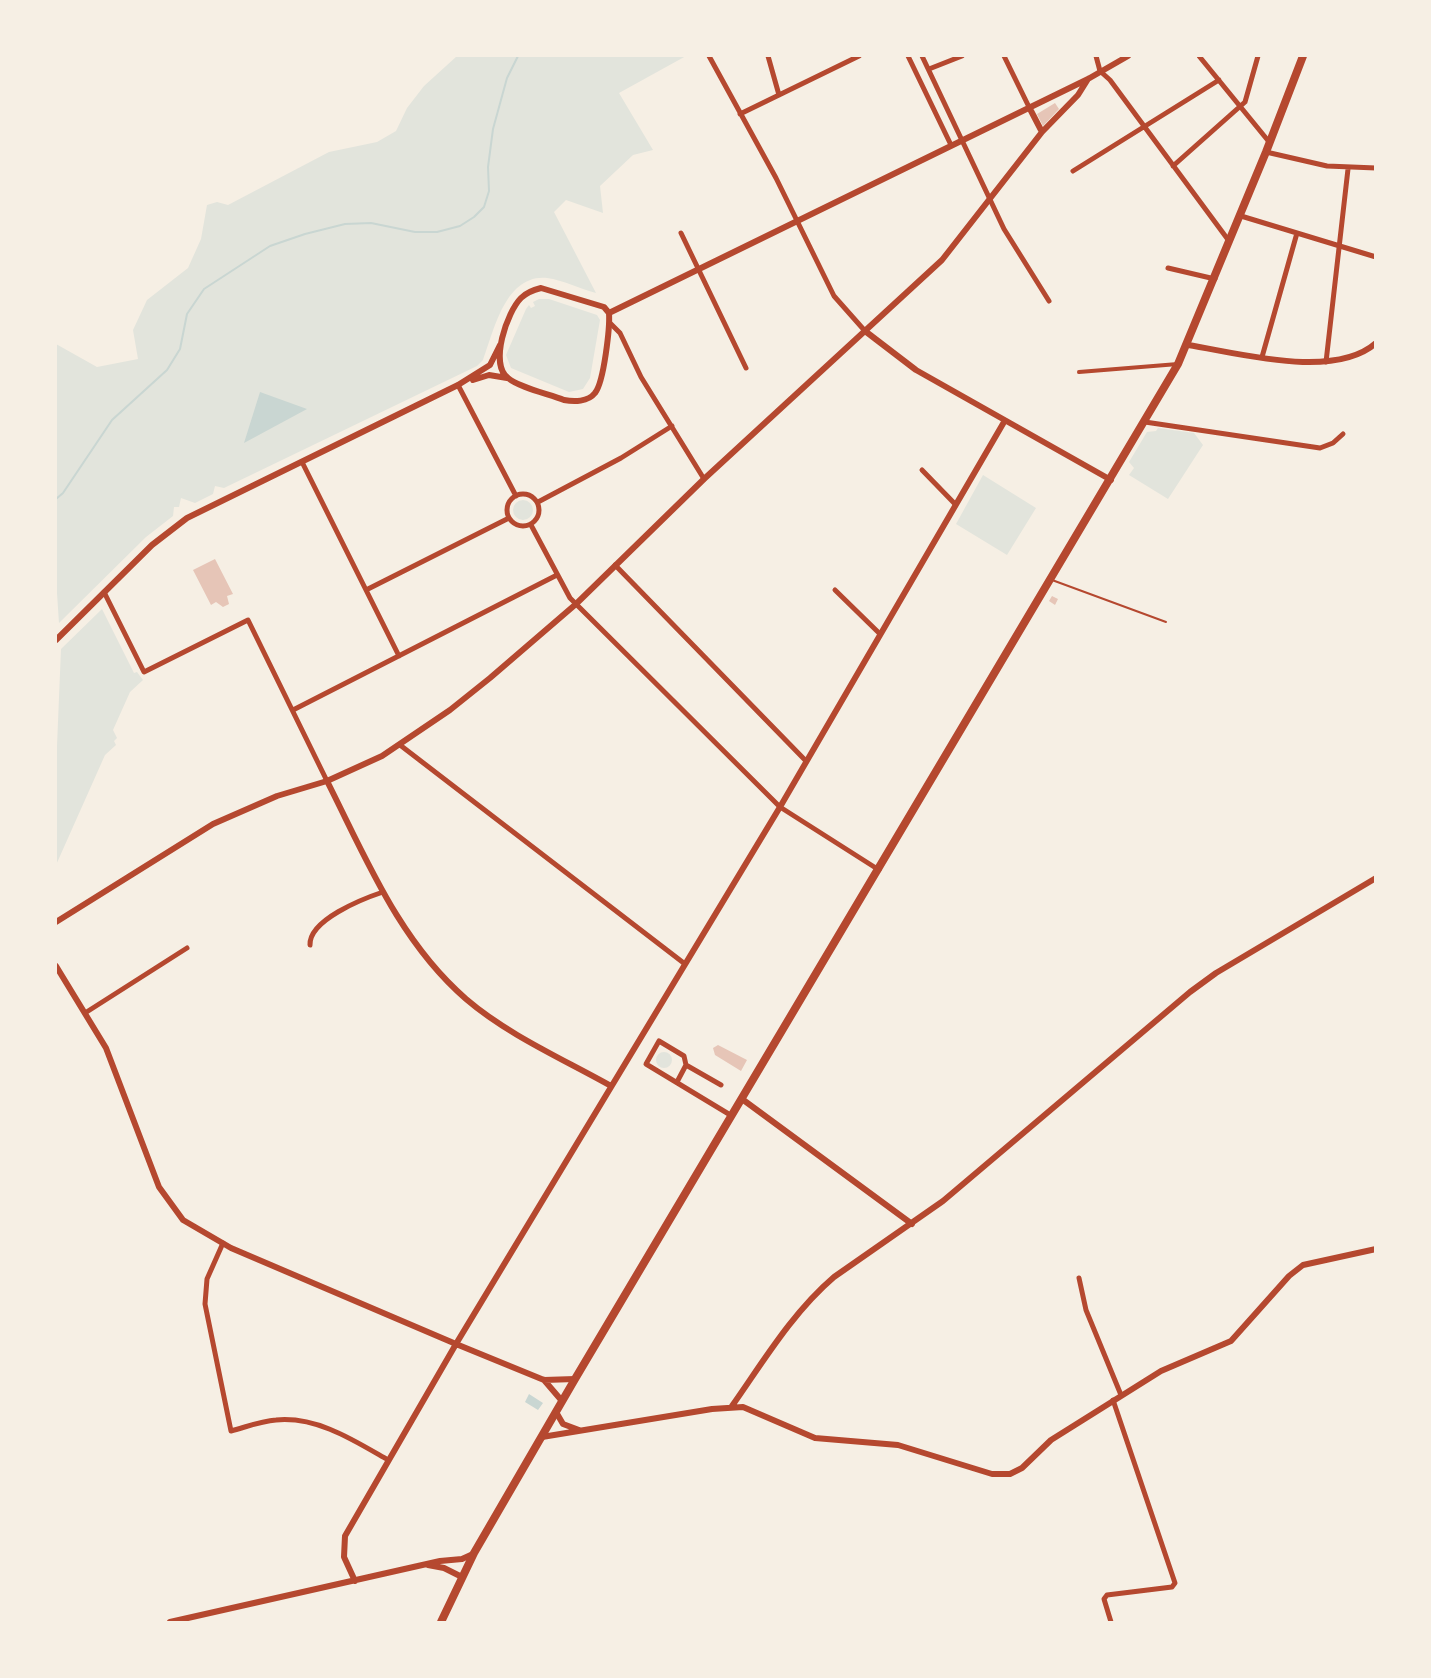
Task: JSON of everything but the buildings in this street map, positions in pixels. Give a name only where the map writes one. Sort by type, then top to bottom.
[{"type":"main road","points":[[441,1623],[474,1553],[562,1401],[1052,580],[1178,364],[1241,216],[1303,56]]},
{"type":"street","points":[[709,56],[776,178],[834,296],[865,330],[916,370],[1004,422],[1111,480]]},
{"type":"street","points":[[768,56],[779,94]]},
{"type":"street","points":[[740,114],[859,56]]},
{"type":"street","points":[[908,56],[951,145]]},
{"type":"street","points":[[922,56],[990,201],[1049,301]]},
{"type":"street","points":[[929,69],[962,56]]},
{"type":"street","points":[[1004,56],[1027,108],[1042,132]]},
{"type":"street","points":[[1096,56],[1100,71],[1110,80],[1230,242]]},
{"type":"street","points":[[612,311],[698,267],[1088,79],[1128,56]]},
{"type":"street","points":[[1200,56],[1268,148],[1327,166],[1348,169],[1376,168]]},
{"type":"street","points":[[1173,166],[1245,102],[1258,56]]},
{"type":"street","points":[[56,922],[213,824],[277,796],[327,781],[400,745],[490,678],[576,604],[704,479],[942,260],[1042,132],[1078,95],[1088,79]]},
{"type":"street","points":[[1073,171],[1219,80]]},
{"type":"street","points":[[1326,362],[1348,169]]},
{"type":"street","points":[[1241,216],[1376,257]]},
{"type":"street","points":[[681,233],[746,368]]},
{"type":"street","points":[[1262,357],[1297,233]]},
{"type":"street","points":[[1168,268],[1215,279]]},
{"type":"street","points":[[56,640],[152,545],[188,518],[458,385],[490,365],[514,306],[519,299],[532,290],[552,289],[612,311]]},
{"type":"street","points":[[458,385],[489,375],[507,378],[573,402],[591,397],[599,387],[612,311]]},
{"type":"street","points":[[610,323],[620,333],[641,377],[704,479]]},
{"type":"street","points":[[1188,345],[1262,357],[1326,362],[1357,354],[1376,342]]},
{"type":"street","points":[[500,345],[498,358],[507,378]]},
{"type":"street","points":[[1079,372],[1178,364]]},
{"type":"street","points":[[458,385],[516,496]]},
{"type":"street","points":[[355,1581],[345,1557],[345,1536],[456,1344],[780,807],[805,760],[1004,422]]},
{"type":"street","points":[[1144,422],[1228,432],[1313,447],[1327,446],[1343,434]]},
{"type":"street","points":[[538,502],[621,458],[672,426]]},
{"type":"street","points":[[302,462],[399,656]]},
{"type":"street","points":[[922,470],[955,504]]},
{"type":"street","points":[[524,494],[532,496],[538,502],[540,511],[537,519],[531,525],[523,527],[514,524],[509,518],[507,510],[509,501],[516,496],[524,494]]},
{"type":"street","points":[[366,590],[509,518]]},
{"type":"street","points":[[531,525],[570,598],[780,807],[879,870]]},
{"type":"street","points":[[615,565],[805,760]]},
{"type":"street","points":[[293,710],[557,575]]},
{"type":"street","points":[[835,590],[879,633]]},
{"type":"street","points":[[104,592],[144,672],[248,620],[383,892],[417,948],[468,1001],[510,1029],[611,1086]]},
{"type":"street","points":[[400,745],[685,964]]},
{"type":"street","points":[[732,1407],[790,1324],[819,1290],[912,1224],[986,1166],[1190,992],[1376,878]]},
{"type":"street","points":[[309,945],[311,932],[316,927],[368,897],[383,892]]},
{"type":"street","points":[[85,1013],[187,948]]},
{"type":"street","points":[[56,966],[106,1048],[149,1165],[166,1200],[183,1220],[223,1243],[544,1380],[575,1379]]},
{"type":"street","points":[[677,1082],[686,1065],[684,1056],[659,1041],[646,1064],[732,1116]]},
{"type":"street","points":[[686,1065],[721,1085]]},
{"type":"street","points":[[742,1099],[912,1224]]},
{"type":"street","points":[[223,1243],[204,1288],[205,1304],[231,1431],[279,1420],[317,1425],[347,1436],[388,1460]]},
{"type":"street","points":[[542,1437],[732,1407],[754,1410],[814,1438],[898,1445],[1001,1475],[1022,1468],[1051,1440],[1171,1365],[1230,1341],[1289,1276],[1303,1265],[1376,1249]]},
{"type":"street","points":[[1079,1278],[1086,1311],[1121,1395]]},
{"type":"street","points":[[544,1380],[562,1401]]},
{"type":"street","points":[[1111,1623],[1104,1599],[1107,1595],[1172,1587],[1175,1583],[1113,1400]]},
{"type":"street","points":[[556,1412],[563,1424],[580,1430]]},
{"type":"street","points":[[170,1623],[425,1565],[462,1559],[474,1553]]},
{"type":"street","points":[[425,1565],[444,1568],[462,1577]]},
{"type":"lane","points":[[1052,580],[1166,622]]},
{"type":"shaded area","points":[[457,56],[686,56],[619,93],[653,150],[633,155],[600,186],[603,213],[566,200],[554,212],[596,293],[547,278],[533,279],[521,285],[503,307],[483,360],[477,366],[224,488],[215,486],[213,494],[195,503],[181,498],[179,507],[174,507],[173,516],[146,537],[59,623],[56,578],[56,344],[97,367],[138,359],[133,330],[147,300],[188,268],[201,239],[207,205],[217,202],[228,205],[329,152],[377,142],[396,131],[407,108],[424,86]]},
{"type":"shaded area","points":[[539,299],[549,299],[597,315],[600,320],[590,378],[583,389],[569,392],[511,368],[506,355],[526,309],[529,305],[531,308],[535,306],[533,302]]},
{"type":"shaded area","points":[[260,392],[307,409],[244,443]]},
{"type":"shaded area","points":[[1158,428],[1194,433],[1203,445],[1168,499],[1129,475],[1134,468],[1129,462],[1147,432],[1156,431]]},
{"type":"shaded area","points":[[983,475],[1036,508],[1007,555],[956,524]]},
{"type":"shaded area","points":[[523,500],[530,503],[533,510],[530,517],[523,520],[516,517],[513,510],[516,503]]},
{"type":"shaded area","points":[[102,609],[134,673],[137,672],[143,680],[130,692],[113,730],[117,738],[114,741],[116,745],[105,755],[56,865],[56,770],[61,649]]},
{"type":"shaded area","points":[[664,1052],[672,1060],[664,1068],[656,1060]]},
{"type":"shaded area","points":[[529,1394],[543,1403],[538,1410],[525,1402]]},
{"type":"waterway","points":[[56,499],[63,493],[112,420],[167,370],[180,349],[187,314],[204,289],[270,246],[305,234],[345,224],[371,223],[415,232],[437,232],[460,226],[474,217],[484,207],[489,191],[488,167],[493,129],[507,78],[518,56]]}]
